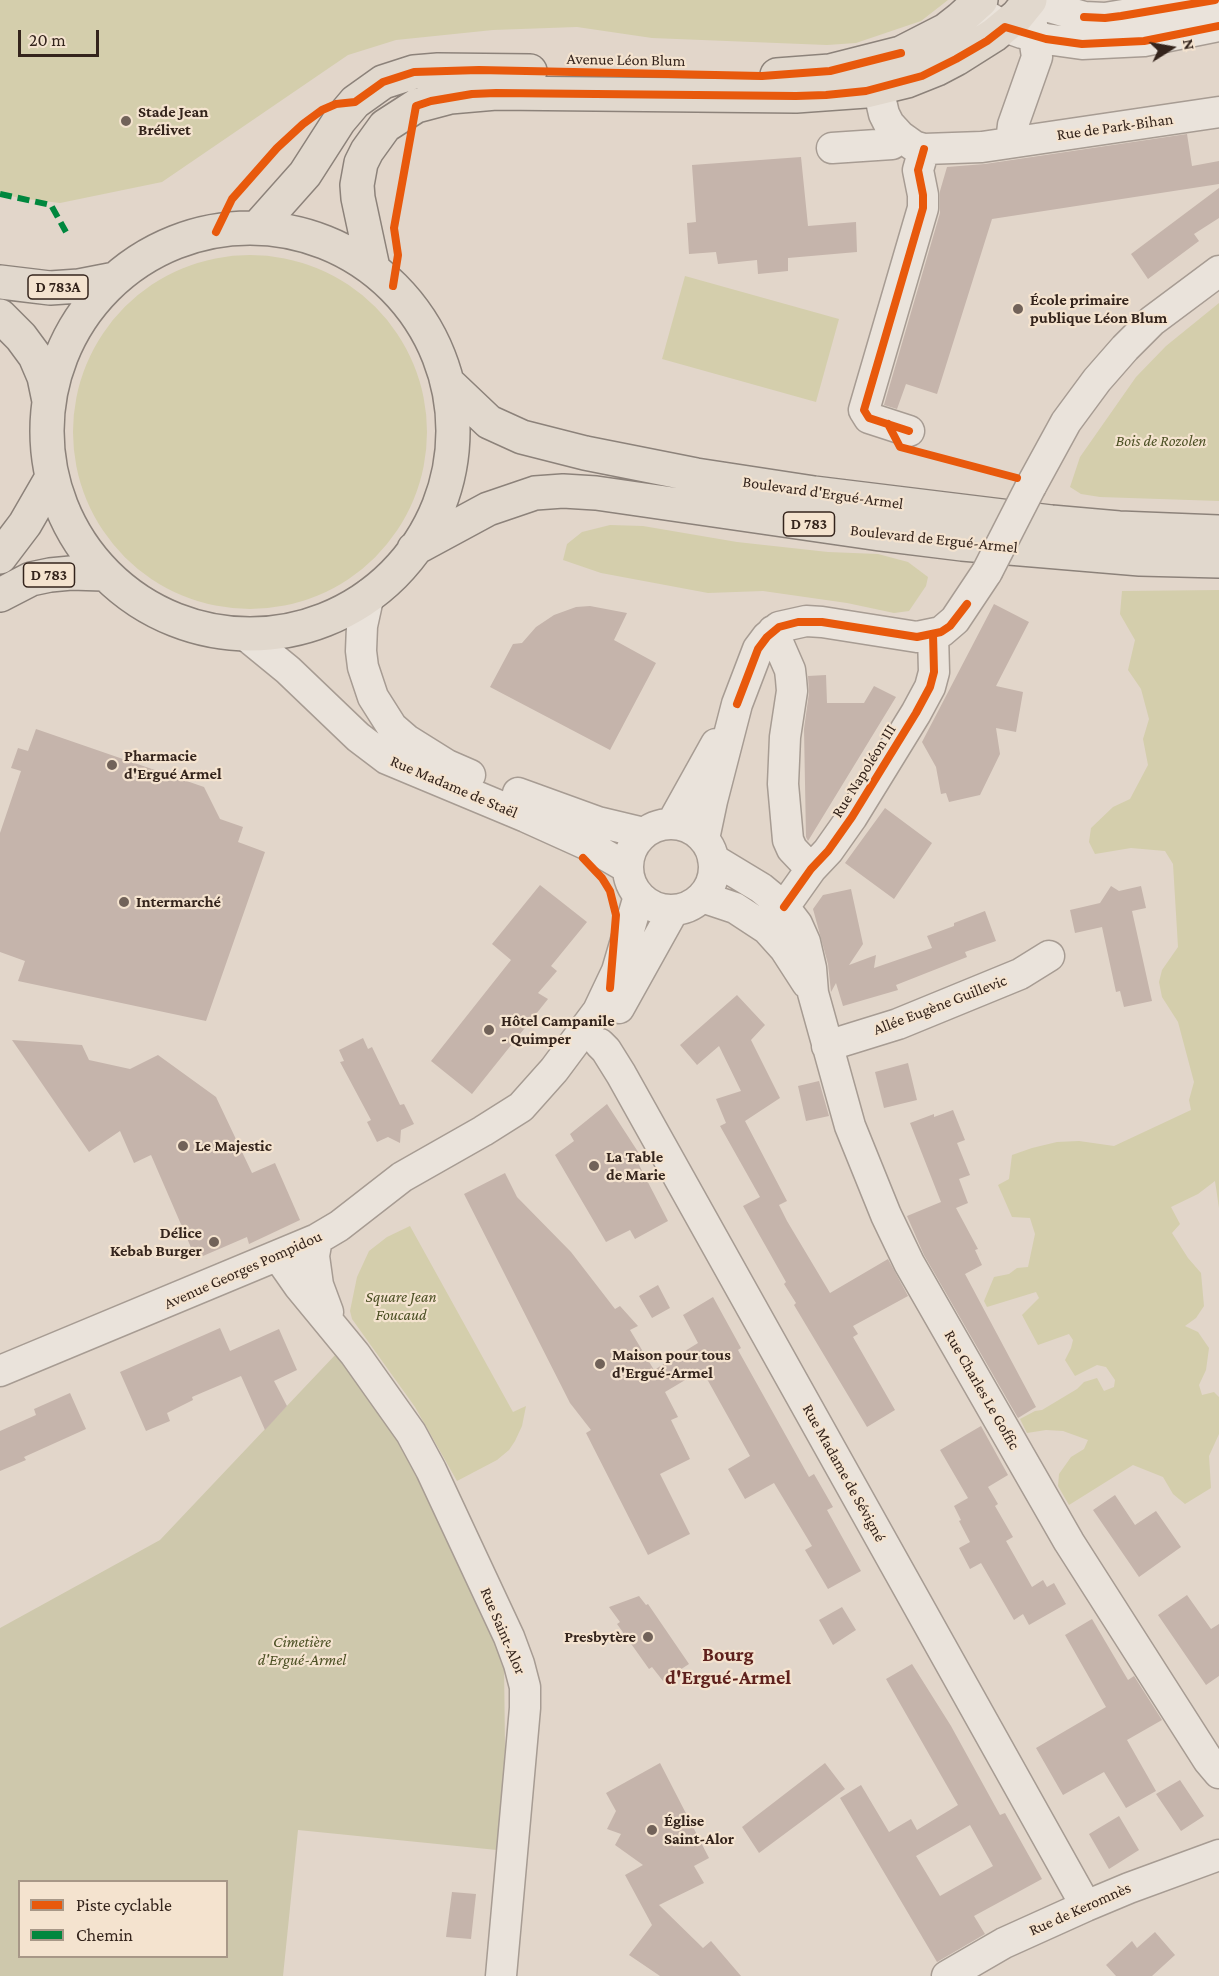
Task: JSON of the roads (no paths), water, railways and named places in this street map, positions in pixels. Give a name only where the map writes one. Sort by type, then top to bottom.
[{"type":"main road","name":"Avenue Léon Blum","points":[[374,268],[358,198],[357,185],[361,163],[385,126],[416,106],[472,94],[796,96],[858,92],[907,81],[937,69],[987,40],[1020,31],[1028,0]]},
{"type":"main road","name":"Avenue Léon Blum","points":[[257,228],[305,174],[355,102],[383,82],[414,72],[468,70],[762,76],[830,71],[901,53],[946,30],[977,4]]},
{"type":"main road","points":[[257,228],[297,233],[335,246],[374,268],[418,314],[436,348],[449,384],[455,427],[452,470],[436,512],[412,550],[393,573],[369,594],[330,617],[299,629],[244,634],[199,631],[169,620],[141,605],[103,574],[72,531],[51,479],[47,443],[49,401],[57,367],[71,334],[91,305],[115,279],[158,250],[190,237],[216,232],[257,228]]},
{"type":"main road","name":"D 783A","points":[[0,282],[50,288],[79,286],[115,279]]},
{"type":"main road","points":[[0,316],[21,337],[34,356],[44,377],[49,401]]},
{"type":"main road","name":"Boulevard d'Ergué-Armel","points":[[449,384],[489,422],[522,436],[585,453],[696,475],[814,493],[1051,522],[1119,528],[1219,532]]},
{"type":"main road","name":"D 783","points":[[0,556],[25,524],[51,479]]},
{"type":"main road","name":"Boulevard de Ergué-Armel","points":[[412,550],[488,509],[535,493],[563,491],[596,493],[962,544],[1140,559],[1219,561]]},
{"type":"main road","name":"D 783","points":[[0,595],[31,579],[50,575],[103,574]]},
{"type":"street","points":[[1028,0],[1083,17],[1105,18],[1215,0]]},
{"type":"street","points":[[977,4],[1020,31],[1060,42],[1101,44],[1144,41],[1219,26]]},
{"type":"street","points":[[1176,35],[1194,21],[1219,15]]},
{"type":"street","points":[[832,148],[912,143],[950,149],[1011,142],[1013,125],[1037,57],[1020,31]]},
{"type":"street","name":"Avenue Léon Blum","points":[[878,88],[901,53]]},
{"type":"street","points":[[878,88],[884,114],[889,124],[912,143],[924,201],[864,410],[869,418],[909,431]]},
{"type":"street","name":"Rue de Park-Bihan","points":[[1011,142],[1219,112]]},
{"type":"street","points":[[709,849],[695,831],[684,825],[672,823],[657,826],[644,833],[634,843],[627,868],[629,879],[639,896],[650,905],[673,911],[693,905],[702,897],[712,879],[709,849],[712,801],[737,704],[758,649],[773,631],[786,625],[806,621],[917,637],[941,632],[950,626],[987,572],[1031,486],[1071,416],[1097,380],[1152,321],[1219,271]]},
{"type":"street","name":"Rue Madame de Staël","points":[[369,594],[361,651],[367,682],[373,698],[383,713],[392,726],[407,740],[447,765],[477,778],[582,817],[644,833]]},
{"type":"street","points":[[773,631],[790,669],[792,691],[785,737],[783,784],[788,840],[792,849],[812,869]]},
{"type":"street","name":"Rue Madame de Staël","points":[[244,634],[288,670],[358,737],[387,759],[588,845],[627,868]]},
{"type":"street","name":"Rue Napoléon III","points":[[784,907],[828,851],[863,800],[930,687],[934,666],[933,634]]},
{"type":"street","points":[[672,823],[737,704]]},
{"type":"street","name":"Rue Charles Le Goffic","points":[[709,849],[784,907],[797,924],[805,942],[811,968],[813,993],[844,1109],[863,1161],[909,1263],[1069,1542],[1212,1757]]},
{"type":"street","points":[[589,1042],[598,1011],[617,971],[639,896]]},
{"type":"street","name":"Rue Charles Le Goffic","points":[[702,897],[735,908],[767,929],[794,960],[813,993]]},
{"type":"street","name":"Avenue Georges Pompidou","points":[[0,1371],[317,1239],[339,1226],[402,1177],[502,1119],[530,1099],[558,1085],[582,1065],[589,1042],[673,911]]},
{"type":"street","name":"Allée Eugène Guillevic","points":[[826,1046],[898,1024],[1020,974],[1049,956]]},
{"type":"street","name":"Rue Madame de Sévigné","points":[[589,1042],[612,1058],[1086,1906]]},
{"type":"street","name":"Rue Saint-Alor","points":[[317,1239],[314,1256],[318,1285],[334,1326]]},
{"type":"street","name":"Rue Saint-Alor","points":[[278,1256],[392,1404],[421,1450],[509,1637],[523,1676],[525,1696],[522,1743],[501,1976]]},
{"type":"street","name":"Rue de Keromnès","points":[[947,1976],[1004,1943],[1086,1906],[1129,1887],[1219,1855]]},
{"type":"place","name":"Stade Jean Brélivet","points":[[126,121]]},
{"type":"place","name":"École primaire publique Léon Blum","points":[[1018,309]]},
{"type":"place","name":"Pharmacie d'Ergué Armel","points":[[112,765]]},
{"type":"place","name":"Intermarché","points":[[124,902]]},
{"type":"place","name":"Hôtel Campanile - Quimper","points":[[489,1030]]},
{"type":"place","name":"Le Majestic","points":[[183,1146]]},
{"type":"place","name":"La Table de Marie","points":[[594,1166]]},
{"type":"place","name":"Délice Kebab Burger","points":[[214,1242]]},
{"type":"place","name":"Maison pour tous d'Ergué-Armel","points":[[600,1364]]},
{"type":"place","name":"Presbytère","points":[[648,1637]]},
{"type":"place","name":"Église Saint-Alor","points":[[652,1830]]},
{"type":"district","name":"Bourg d'Ergué-Armel","points":[[728,1666]]},
{"type":"park label","name":"Bois de Rozolen","points":[[1161,441]]},
{"type":"park label","name":"Square Jean Foucaud","points":[[401,1306]]},
{"type":"park label","name":"Cimetière d'Ergué-Armel","points":[[302,1651]]}]
